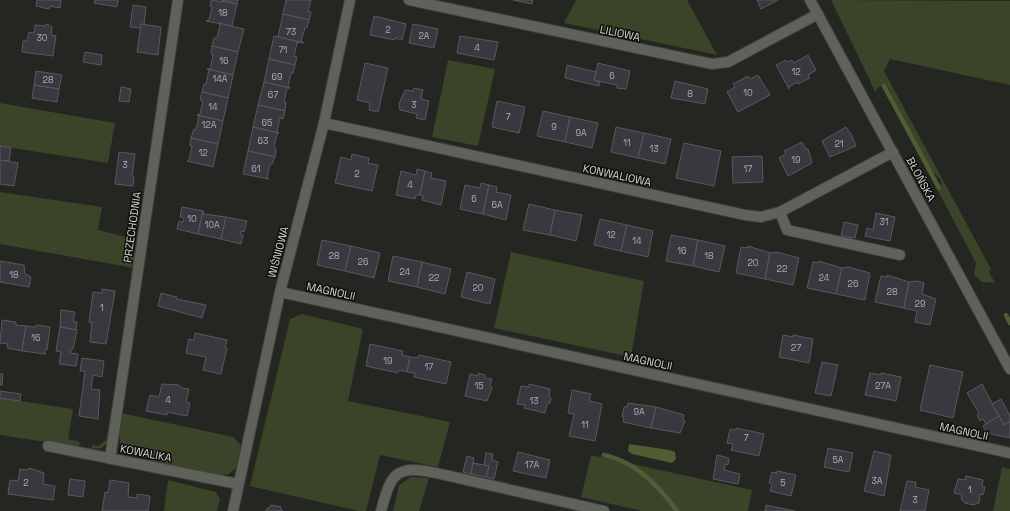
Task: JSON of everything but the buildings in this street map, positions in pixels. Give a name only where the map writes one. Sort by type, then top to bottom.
[{"type":"street","name":"PRZECHODNIA","points":[[110,458],[178,0]]},
{"type":"street","name":"WIŚNIOWA","points":[[233,511],[280,292],[324,124],[350,0]]},
{"type":"street","name":"LILIOWA","points":[[409,0],[712,64],[728,62],[818,14]]},
{"type":"street","name":"BŁOŃSKA","points":[[810,0],[1010,369]]},
{"type":"street","name":"KONWALIOWA","points":[[324,124],[745,216],[761,217],[780,212],[893,152]]},
{"type":"street","points":[[780,212],[787,230],[900,255]]},
{"type":"street","name":"MAGNOLII","points":[[280,292],[1010,453]]},
{"type":"street","name":"KOWALIKA","points":[[48,446],[238,484]]},
{"type":"street","points":[[381,511],[389,482],[401,472],[412,470],[436,473],[604,511]]},
{"type":"shaded area","points":[[576,0],[687,0],[717,55],[564,23]]},
{"type":"shaded area","points":[[831,0],[1010,1],[1010,85],[890,59],[884,71],[991,269],[989,272],[995,283],[982,282],[974,275],[976,263],[938,191],[941,188],[941,180],[935,174],[932,175],[886,84],[877,88],[876,93]]},
{"type":"shaded area","points":[[448,60],[495,69],[478,146],[432,137]]},
{"type":"shaded area","points":[[0,103],[115,123],[108,163],[0,146]]},
{"type":"shaded area","points":[[0,192],[102,207],[98,230],[126,237],[132,253],[136,257],[134,268],[0,244]]},
{"type":"shaded area","points":[[511,252],[644,281],[631,357],[494,328]]},
{"type":"shaded area","points":[[302,314],[363,329],[348,401],[450,422],[438,467],[380,455],[366,511],[359,511],[250,486],[290,319]]},
{"type":"shaded area","points":[[123,341],[108,442],[102,448],[91,449],[92,445],[98,446],[106,440]]},
{"type":"shaded area","points":[[0,398],[73,409],[68,439],[80,442],[79,447],[0,435]]},
{"type":"shaded area","points":[[121,413],[234,437],[241,446],[236,468],[229,474],[221,475],[153,462],[120,443],[119,430]]},
{"type":"shaded area","points":[[629,444],[670,450],[675,452],[676,459],[672,463],[632,454],[628,451]]},
{"type":"shaded area","points":[[591,455],[752,490],[748,511],[642,511],[581,497]]},
{"type":"shaded area","points":[[1002,467],[1010,469],[1010,511],[993,511]]},
{"type":"shaded area","points":[[411,477],[429,478],[419,511],[393,511],[399,485]]},
{"type":"shaded area","points":[[168,480],[216,492],[220,499],[217,511],[164,511]]},
{"type":"waterway","points":[[884,86],[939,188]]},
{"type":"waterway","points":[[1006,315],[1010,323]]},
{"type":"waterway","points":[[604,455],[615,458],[636,469],[654,484],[677,511]]}]
